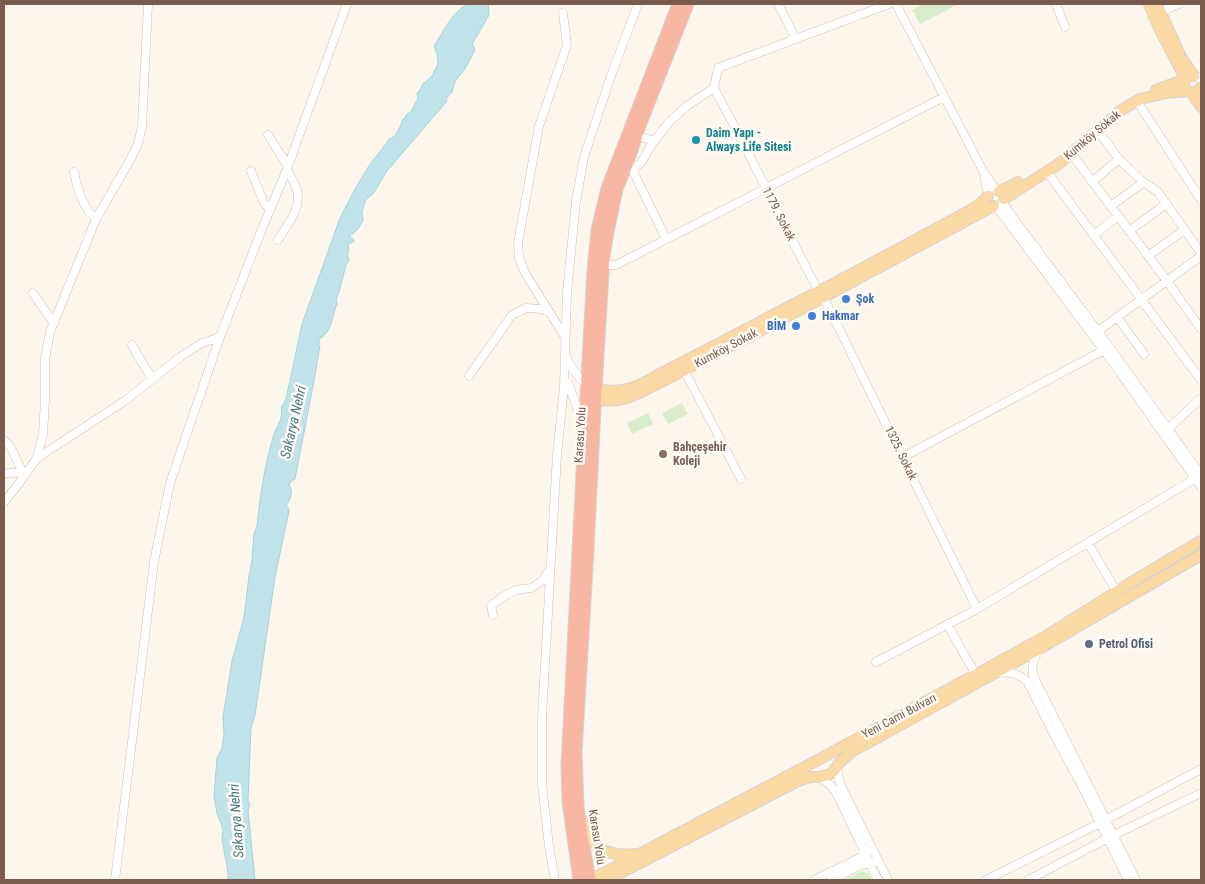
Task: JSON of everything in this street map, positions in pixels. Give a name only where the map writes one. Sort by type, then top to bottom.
[{"type":"highway","points":[[585,880],[568,801],[567,766],[584,431],[591,392],[594,260],[597,230],[607,188],[678,4]]},
{"type":"highway","name":"Karasu Yolu","points":[[585,880],[576,761],[591,392],[604,265],[610,223],[618,189],[628,170],[637,136],[688,4]]},
{"type":"main road","points":[[1149,4],[1159,28],[1195,84]]},
{"type":"main road","points":[[1159,8],[1195,84],[1201,107]]},
{"type":"main road","name":"Kumköy Sokak","points":[[996,198],[1011,186],[1048,163],[1099,120],[1119,107],[1144,94],[1175,83],[1195,84]]},
{"type":"main road","name":"Kumköy Sokak","points":[[591,392],[609,401],[636,395],[682,367],[821,295],[980,204],[1008,196],[1046,172],[1120,111],[1136,101],[1195,84]]},
{"type":"main road","name":"Yeni Cami Bulvarı","points":[[607,880],[646,856],[820,759],[1041,639],[1201,541]]},
{"type":"main road","name":"Yeni Cami Bulvarı","points":[[585,880],[646,856],[798,781],[830,774],[853,751],[1039,649],[1201,554]]},
{"type":"main road","points":[[818,777],[814,766],[820,759],[828,756],[835,759],[837,768]]},
{"type":"main road","points":[[578,807],[588,836],[604,850],[613,854],[646,856]]},
{"type":"main road","points":[[622,880],[646,856]]},
{"type":"street","points":[[37,458],[43,434],[45,359],[50,332],[96,219],[138,144],[142,126],[148,4]]},
{"type":"street","points":[[116,880],[154,562],[170,483],[220,337],[287,167],[348,4]]},
{"type":"street","points":[[555,880],[542,784],[542,717],[557,455],[564,387],[568,274],[576,201],[584,157],[612,73],[638,4]]},
{"type":"street","points":[[778,4],[796,39]]},
{"type":"street","points":[[666,239],[636,178],[628,170],[641,163],[669,122],[688,105],[714,88],[718,68],[889,4]]},
{"type":"street","points":[[896,4],[996,198],[1104,350],[1199,476]]},
{"type":"street","points":[[1056,4],[1065,27]]},
{"type":"street","points":[[1159,8],[1179,4]]},
{"type":"street","points":[[563,14],[567,45],[539,126],[518,243],[519,258],[525,273],[565,337]]},
{"type":"street","name":"1179. Sokak","points":[[714,88],[821,295]]},
{"type":"street","points":[[604,265],[616,266],[944,97]]},
{"type":"street","points":[[1136,101],[1201,200]]},
{"type":"street","points":[[1097,130],[1119,159],[1158,192],[1201,255],[1098,331]]},
{"type":"street","points":[[268,135],[287,167],[297,190],[299,202],[278,240]]},
{"type":"street","points":[[637,136],[655,141]]},
{"type":"street","points":[[1071,153],[1201,329]]},
{"type":"street","points":[[1092,182],[1119,159]]},
{"type":"street","points":[[251,171],[264,203],[270,209]]},
{"type":"street","points":[[74,172],[86,207],[96,219]]},
{"type":"street","points":[[1046,172],[1201,380]]},
{"type":"street","points":[[1111,206],[1144,182]]},
{"type":"street","points":[[996,198],[1008,211],[1098,331],[1168,429],[1199,476],[1201,487]]},
{"type":"street","points":[[1129,231],[1166,204]]},
{"type":"street","points":[[1094,235],[1118,216]]},
{"type":"street","points":[[1148,256],[1184,230]]},
{"type":"street","points":[[33,293],[54,324]]},
{"type":"street","name":"1325. Sokak","points":[[821,295],[977,608]]},
{"type":"street","points":[[469,376],[512,315],[526,308],[542,308],[551,313]]},
{"type":"street","points":[[1117,317],[1144,354]]},
{"type":"street","points":[[4,502],[37,458],[126,400],[180,357],[202,343],[220,337]]},
{"type":"street","points":[[132,345],[152,378]]},
{"type":"street","points":[[903,457],[1104,350]]},
{"type":"street","points":[[565,354],[573,371],[591,392]]},
{"type":"street","points":[[682,367],[742,480]]},
{"type":"street","points":[[564,373],[584,431]]},
{"type":"street","points":[[568,383],[575,390],[591,392]]},
{"type":"street","points":[[1168,429],[1201,398]]},
{"type":"street","points":[[4,440],[10,446],[24,474]]},
{"type":"street","points":[[4,474],[14,472],[24,474]]},
{"type":"street","points":[[876,662],[977,608],[1199,476]]},
{"type":"street","points":[[1088,543],[1117,592]]},
{"type":"street","points":[[493,615],[491,606],[506,594],[516,590],[531,588],[542,581],[551,568]]},
{"type":"street","points":[[947,624],[976,675]]},
{"type":"street","points":[[1039,649],[1033,662],[1033,675],[1111,837],[1136,880]]},
{"type":"street","points":[[996,673],[1012,672],[1026,681],[1103,821]]},
{"type":"street","points":[[837,768],[840,784],[874,862],[878,880]]},
{"type":"street","points":[[986,880],[1201,769]]},
{"type":"street","points":[[818,777],[830,785],[836,792],[869,851]]},
{"type":"street","points":[[1028,880],[1201,793]]},
{"type":"street","points":[[1111,837],[1128,880]]},
{"type":"street","points":[[814,880],[861,857],[869,851]]},
{"type":"street","points":[[831,880],[863,864],[874,862]]},
{"type":"street","points":[[874,862],[888,880]]},
{"type":"green space","points":[[924,4],[959,4],[920,24],[912,10]]},
{"type":"green space","points":[[682,403],[688,414],[668,424],[662,413]]},
{"type":"green space","points":[[648,413],[653,424],[632,434],[627,423]]},
{"type":"green space","points":[[862,871],[869,874],[872,880],[843,880]]},
{"type":"water","name":"Sakarya Nehri","points":[[468,4],[488,4],[489,15],[472,43],[475,50],[465,69],[455,81],[452,92],[446,99],[447,101],[387,171],[373,194],[366,199],[362,212],[363,221],[349,237],[354,241],[348,245],[349,260],[336,299],[337,304],[332,322],[327,332],[318,340],[320,342],[318,345],[320,346],[295,479],[289,485],[291,493],[286,506],[289,511],[275,577],[255,715],[251,728],[248,801],[250,804],[248,810],[255,880],[228,880],[222,839],[223,829],[217,813],[214,796],[217,758],[222,748],[224,735],[223,717],[232,661],[244,617],[254,534],[257,526],[265,468],[274,434],[281,418],[281,408],[286,399],[302,324],[340,218],[355,189],[370,164],[389,139],[395,136],[403,119],[411,112],[418,98],[417,93],[433,75],[438,64],[434,46],[452,17]]},
{"type":"place","name":"Daim Yapı - Always Life Sitesi","points":[[696,140]]},
{"type":"place","name":"Şok","points":[[846,299]]},
{"type":"place","name":"Hakmar","points":[[812,316]]},
{"type":"place","name":"BİM","points":[[796,326]]},
{"type":"place","name":"Bahçeşehir Koleji","points":[[663,454]]},
{"type":"place","name":"Petrol Ofisi","points":[[1089,644]]}]
